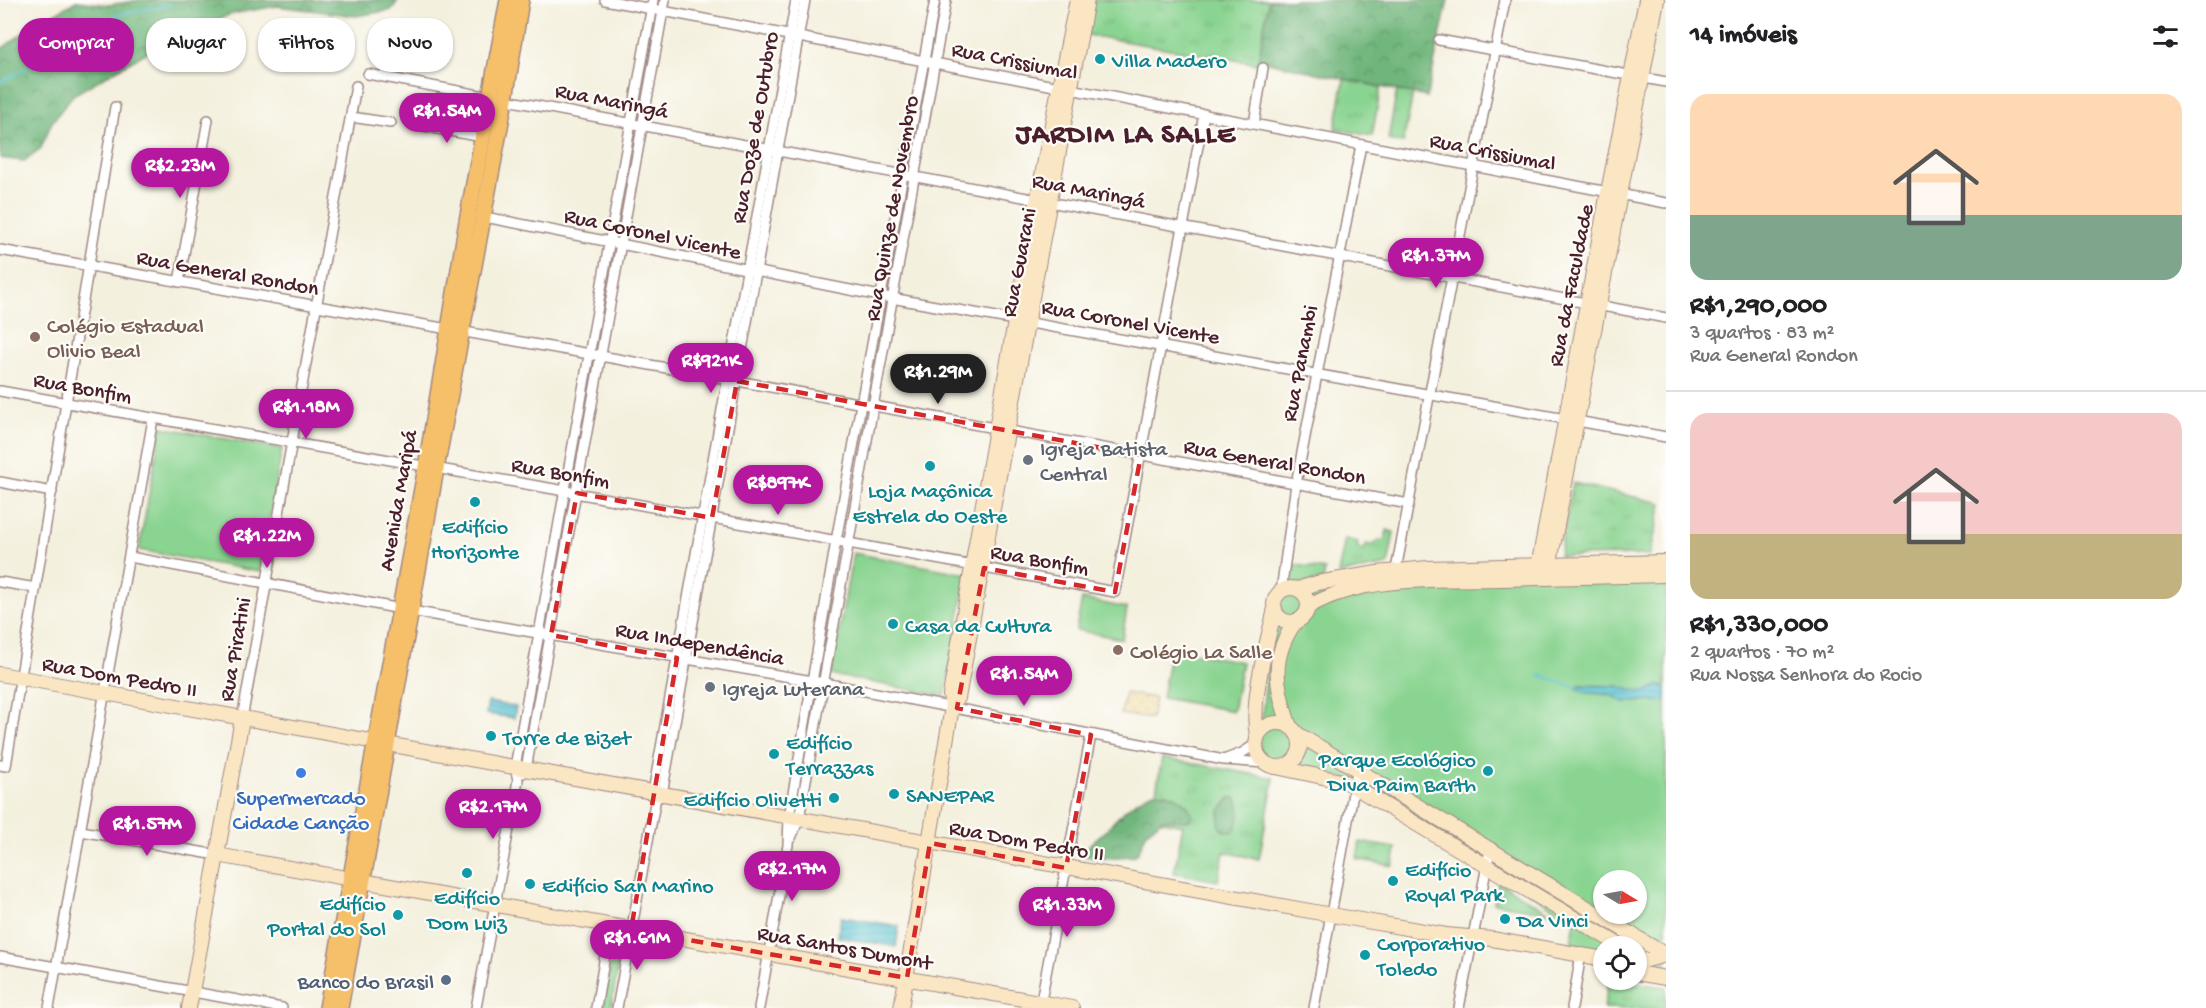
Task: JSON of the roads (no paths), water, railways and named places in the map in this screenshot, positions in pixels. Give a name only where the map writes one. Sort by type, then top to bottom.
[{"type":"main road","name":"Avenida Maripá","points":[[476,215],[483,136],[498,97],[508,0]]},
{"type":"main road","name":"Avenida Maripá","points":[[334,1003],[498,97],[521,0]]},
{"type":"street","name":"Rua Crissiumal","points":[[605,0],[652,4],[663,11],[1666,203]]},
{"type":"street","points":[[519,772],[551,635],[665,0]]},
{"type":"street","name":"Rua Doze de Outubro","points":[[794,36],[796,0]]},
{"type":"street","points":[[617,1008],[794,36],[805,0]]},
{"type":"street","name":"Rua Quinze de Novembro","points":[[794,818],[811,681],[935,0]]},
{"type":"street","name":"Rua Quinze de Novembro","points":[[759,1008],[788,845],[824,683],[946,0]]},
{"type":"street","name":"Rua Guarani","points":[[901,1008],[952,707],[960,695],[978,566],[1064,88],[1077,0]]},
{"type":"street","name":"Rua Guarani","points":[[1064,88],[1087,0]]},
{"type":"street","points":[[1395,577],[1505,0]]},
{"type":"street","name":"Rua da Faculdade","points":[[1637,77],[1646,0]]},
{"type":"street","name":"Rua da Faculdade","points":[[1543,571],[1637,77],[1657,0]]},
{"type":"street","points":[[477,1008],[519,772],[539,633],[652,4]]},
{"type":"street","points":[[1439,40],[1666,82]]},
{"type":"street","points":[[1254,124],[1263,68]]},
{"type":"street","name":"Rua Maringá","points":[[368,74],[1666,318]]},
{"type":"street","name":"Rua Piratini","points":[[189,1008],[356,86]]},
{"type":"street","points":[[3,766],[21,678],[115,107]]},
{"type":"street","points":[[1141,455],[1204,114]]},
{"type":"street","points":[[351,117],[391,123]]},
{"type":"street","points":[[178,282],[208,120]]},
{"type":"street","points":[[416,125],[483,136]]},
{"type":"street","name":"Rua Panambi","points":[[1281,591],[1296,484],[1361,144]]},
{"type":"street","name":"Rua Coronel Vicente","points":[[476,215],[880,296],[1666,436]]},
{"type":"street","name":"Rua General Rondon","points":[[0,250],[590,354],[1409,504]]},
{"type":"street","name":"Rua Bonfim","points":[[0,391],[577,493],[1115,592],[1141,455]]},
{"type":"street","points":[[49,1008],[153,419]]},
{"type":"street","points":[[0,482],[52,492]]},
{"type":"street","name":"Rua Independência","points":[[130,557],[267,583],[404,616],[551,635],[824,683],[1224,760],[1270,765]]},
{"type":"street","points":[[1543,571],[1666,562]]},
{"type":"street","points":[[1308,607],[1322,599],[1395,577],[1442,567],[1666,575]]},
{"type":"street","points":[[1395,577],[1317,583],[1298,589],[1286,588],[1275,598],[1275,609],[1257,702],[1259,756],[1270,765],[1332,777],[1354,786],[1605,936]]},
{"type":"street","points":[[0,582],[36,588]]},
{"type":"street","points":[[1270,765],[1283,766],[1295,759],[1298,752],[1299,741],[1279,694],[1276,670],[1282,643],[1296,621],[1303,617],[1308,607],[1307,598],[1298,589]]},
{"type":"street","points":[[1275,609],[1285,621],[1296,621]]},
{"type":"street","name":"Rua Dom Pedro II","points":[[0,674],[242,719],[379,752],[519,772],[794,818],[1472,940],[1593,959]]},
{"type":"street","points":[[1224,760],[1242,753],[1270,724],[1277,723],[1293,730],[1357,771],[1666,955]]},
{"type":"street","points":[[1041,1005],[1091,735]]},
{"type":"street","points":[[1314,1008],[1357,771]]},
{"type":"street","name":"Rua Santos Dumont","points":[[81,831],[907,978],[1041,1005],[1072,1008]]},
{"type":"street","points":[[1459,1008],[1490,850]]},
{"type":"street","points":[[596,1008],[610,926]]},
{"type":"street","points":[[606,947],[618,942],[627,952]]},
{"type":"street","points":[[1647,963],[1666,955]]},
{"type":"street","points":[[0,957],[282,1008]]},
{"type":"street","points":[[1572,1008],[1580,958]]},
{"type":"street","name":"Rua Dom Pedro II","points":[[1580,958],[1593,963]]},
{"type":"street","points":[[1647,969],[1666,978]]},
{"type":"water","points":[[1579,685],[1618,686],[1630,690],[1647,691],[1658,686],[1666,687],[1666,701],[1623,702],[1612,695],[1583,692],[1576,688]]},
{"type":"water","points":[[488,702],[516,707],[514,718],[486,714]]},
{"type":"water","points":[[841,917],[899,926],[896,947],[838,937]]},
{"type":"waterway","points":[[0,82],[24,70],[86,25],[126,13],[171,5]]},
{"type":"waterway","points":[[1539,675],[1579,688]]},
{"type":"place","name":"Villa Madero","points":[[1100,59]]},
{"type":"place","name":"Colégio Estadual Olivio Beal","points":[[35,337]]},
{"type":"place","name":"Igreja Batista Central","points":[[1028,460]]},
{"type":"place","name":"Loja Maçônica Estrela do Oeste","points":[[930,466]]},
{"type":"place","name":"Edifício Horizonte","points":[[475,502]]},
{"type":"place","name":"Casa da Cultura","points":[[893,624]]},
{"type":"place","name":"Colégio La Salle","points":[[1118,650]]},
{"type":"place","name":"Igreja Luterana","points":[[710,687]]},
{"type":"place","name":"Torre de Bizet","points":[[491,736]]},
{"type":"place","name":"Edifício Terrazzas","points":[[774,754]]},
{"type":"place","name":"Parque Ecológico Diva Paim Barth","points":[[1488,771]]},
{"type":"place","name":"Supermercado Cidade Canção","points":[[301,773]]},
{"type":"place","name":"SANEPAR","points":[[894,794]]},
{"type":"place","name":"Edifício Olivetti","points":[[834,798]]},
{"type":"place","name":"Edifício Dom Luiz","points":[[467,873]]},
{"type":"place","name":"Edifício Royal Park","points":[[1393,881]]},
{"type":"place","name":"Edifício San Marino","points":[[530,884]]},
{"type":"place","name":"Edifício Portal do Sol","points":[[398,915]]},
{"type":"place","name":"Da Vinci","points":[[1505,919]]},
{"type":"place","name":"Corporativo Toledo","points":[[1365,955]]},
{"type":"place","name":"Banco do Brasil","points":[[446,980]]},
{"type":"district","name":"JARDIM LA SALLE","points":[[1126,132]]}]
